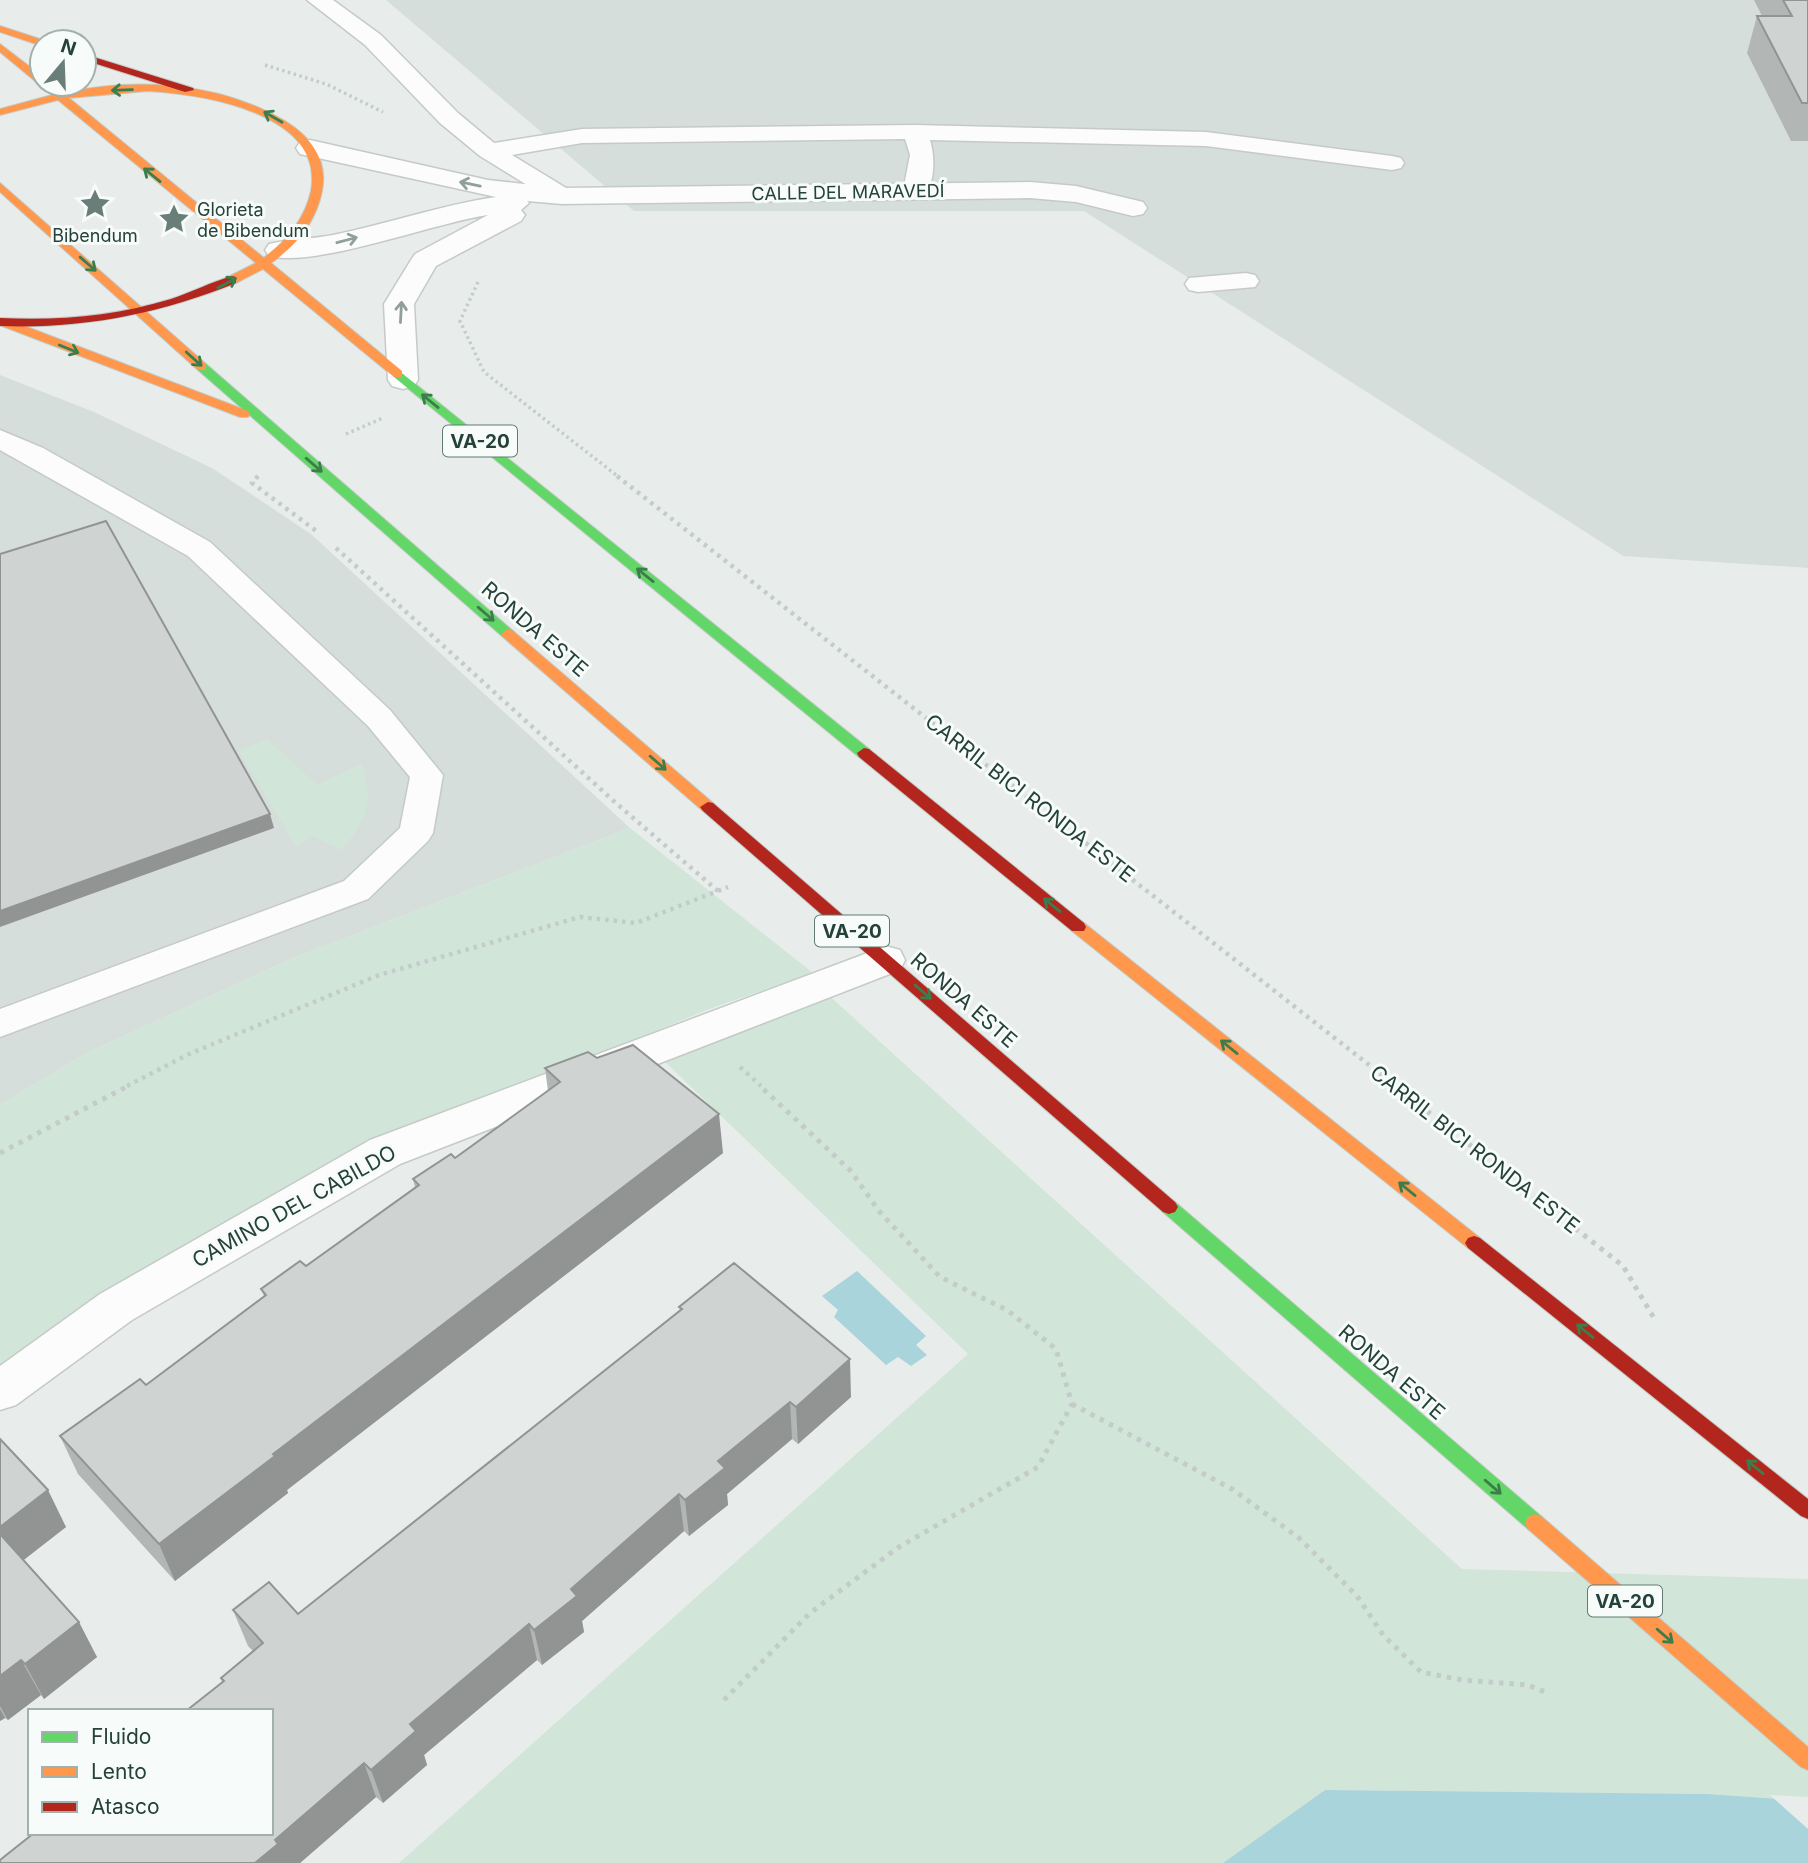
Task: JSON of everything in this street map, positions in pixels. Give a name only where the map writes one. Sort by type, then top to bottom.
[{"type":"main road","points":[[0,29],[28,38]]},
{"type":"main road","name":"VA-20","points":[[0,47],[28,72]]},
{"type":"main road","points":[[3,322],[73,324],[144,313],[208,293],[271,257],[296,236],[316,206],[320,176],[310,148],[291,127],[262,111],[98,61]]},
{"type":"main road","points":[[98,91],[188,90]]},
{"type":"main road","points":[[0,112],[48,98]]},
{"type":"main road","name":"VA-20","points":[[58,98],[271,257],[403,380],[1070,920],[1808,1510]]},
{"type":"main road","name":"RONDA ESTE","points":[[0,187],[262,421],[1808,1760]]},
{"type":"main road","points":[[3,322],[262,421]]},
{"type":"street","name":"CALLE DEL MARAVEDÍ","points":[[310,148],[488,188],[562,196],[1030,190],[1076,194],[1133,208]]},
{"type":"street","name":"CALLE DEL MARAVEDÍ","points":[[271,257],[456,211],[562,196]]},
{"type":"street","name":"CALLE DEL MARAVEDÍ","points":[[403,380],[399,304],[425,260],[493,223],[562,196]]},
{"type":"street","name":"CAMINO DEL CABILDO","points":[[0,1391],[116,1307],[384,1152],[886,960]]},
{"type":"lane","points":[[318,0],[373,40],[449,118],[489,151],[562,196]]},
{"type":"lane","points":[[489,151],[582,136],[915,132],[1206,139],[1392,163]]},
{"type":"lane","points":[[915,132],[922,155],[916,191]]},
{"type":"lane","points":[[1198,284],[1247,281]]},
{"type":"lane","points":[[0,439],[33,454],[199,549],[379,718],[427,775],[416,834],[356,890],[0,1023]]},
{"type":"lane","points":[[0,464],[33,454]]},
{"type":"path","name":"CARRIL BICI RONDA ESTE","points":[[480,279],[473,287],[460,321],[484,372],[533,413],[1051,814],[1623,1266],[1656,1322]]},
{"type":"path","points":[[320,533],[251,483],[254,477],[484,372]]},
{"type":"path","points":[[330,542],[617,804],[718,891]]},
{"type":"path","points":[[0,1153],[189,1054],[379,975],[580,917],[636,923],[718,891],[775,864]]},
{"type":"path","points":[[700,1031],[850,1170],[879,1211],[940,1277],[1007,1310],[1056,1349],[1072,1404],[1038,1467],[899,1547],[810,1613],[724,1700]]},
{"type":"path","points":[[1072,1404],[1232,1489],[1299,1538],[1357,1596],[1383,1635],[1421,1672],[1462,1680],[1528,1685],[1545,1692]]},
{"type":"shaded area","points":[[386,0],[1808,0],[1808,568],[1623,556],[1084,211],[634,211]]},
{"type":"shaded area","points":[[0,375],[94,412],[212,468],[311,534],[630,828],[291,959],[87,1053],[0,1105]]},
{"type":"green space","points":[[267,739],[317,785],[361,764],[367,790],[366,810],[342,850],[313,836],[296,846],[239,751]]},
{"type":"green space","points":[[630,828],[813,973],[712,1008],[348,1156],[0,1371],[0,1105],[87,1053],[291,959]]},
{"type":"green space","points":[[824,991],[1462,1569],[1808,1579],[1808,1801],[1708,1794],[1325,1790],[1223,1863],[399,1863],[968,1354],[662,1059]]},
{"type":"water","points":[[857,1271],[926,1336],[916,1345],[927,1355],[911,1366],[898,1357],[886,1365],[834,1317],[838,1310],[822,1296]]},
{"type":"water","points":[[1325,1790],[1708,1794],[1808,1801],[1808,1863],[1223,1863]]},
{"type":"pier","points":[[1770,1795],[1808,1797],[1808,1829]]},
{"type":"building","points":[[1783,0],[1808,0],[1808,103],[1802,103],[1757,16],[1792,16]]},
{"type":"building","points":[[106,521],[270,814],[0,911],[0,554]]},
{"type":"building","points":[[633,1045],[719,1114],[159,1544],[60,1436],[140,1379],[146,1385],[266,1295],[261,1289],[300,1261],[306,1266],[419,1185],[413,1179],[451,1154],[455,1158],[560,1082],[545,1068],[588,1052],[597,1058]]},
{"type":"building","points":[[734,1263],[850,1359],[796,1407],[790,1402],[718,1461],[725,1468],[685,1500],[679,1494],[571,1589],[577,1596],[534,1630],[529,1624],[410,1724],[416,1731],[371,1770],[364,1763],[275,1840],[278,1844],[255,1863],[0,1863],[0,1860],[31,1835],[273,1835],[273,1709],[189,1709],[224,1681],[221,1678],[263,1643],[233,1610],[269,1582],[298,1614],[682,1309],[679,1307]]},
{"type":"building","points":[[0,1439],[48,1490],[0,1527]]},
{"type":"building","points":[[0,1534],[79,1622],[25,1664],[21,1660],[0,1676]]},
{"type":"traffic: fast","points":[[202,367],[508,634]]},
{"type":"traffic: fast","points":[[398,374],[864,753]]},
{"type":"traffic: fast","points":[[1169,1207],[1535,1523]]},
{"type":"traffic: slow","points":[[0,29],[28,38]]},
{"type":"traffic: slow","points":[[0,47],[398,374]]},
{"type":"traffic: slow","points":[[0,112],[34,102],[108,89],[186,90],[223,97],[257,110],[288,128],[306,144],[315,160],[318,178],[314,201],[302,227],[282,249],[258,267],[232,280]]},
{"type":"traffic: slow","points":[[0,186],[202,367]]},
{"type":"traffic: slow","points":[[6,323],[244,414]]},
{"type":"traffic: slow","points":[[508,634],[708,807]]},
{"type":"traffic: slow","points":[[1078,927],[1474,1243]]},
{"type":"traffic: slow","points":[[1535,1523],[1808,1760]]},
{"type":"traffic: jam","points":[[98,61],[189,90]]},
{"type":"traffic: jam","points":[[0,322],[60,322],[119,315],[176,301],[232,280]]},
{"type":"traffic: jam","points":[[864,753],[1078,927]]},
{"type":"traffic: jam","points":[[708,807],[1169,1207]]},
{"type":"traffic: jam","points":[[1474,1243],[1808,1510]]},
{"type":"place","name":"Bibendum","points":[[95,204]]},
{"type":"place","name":"Glorieta de Bibendum","points":[[174,219]]}]
